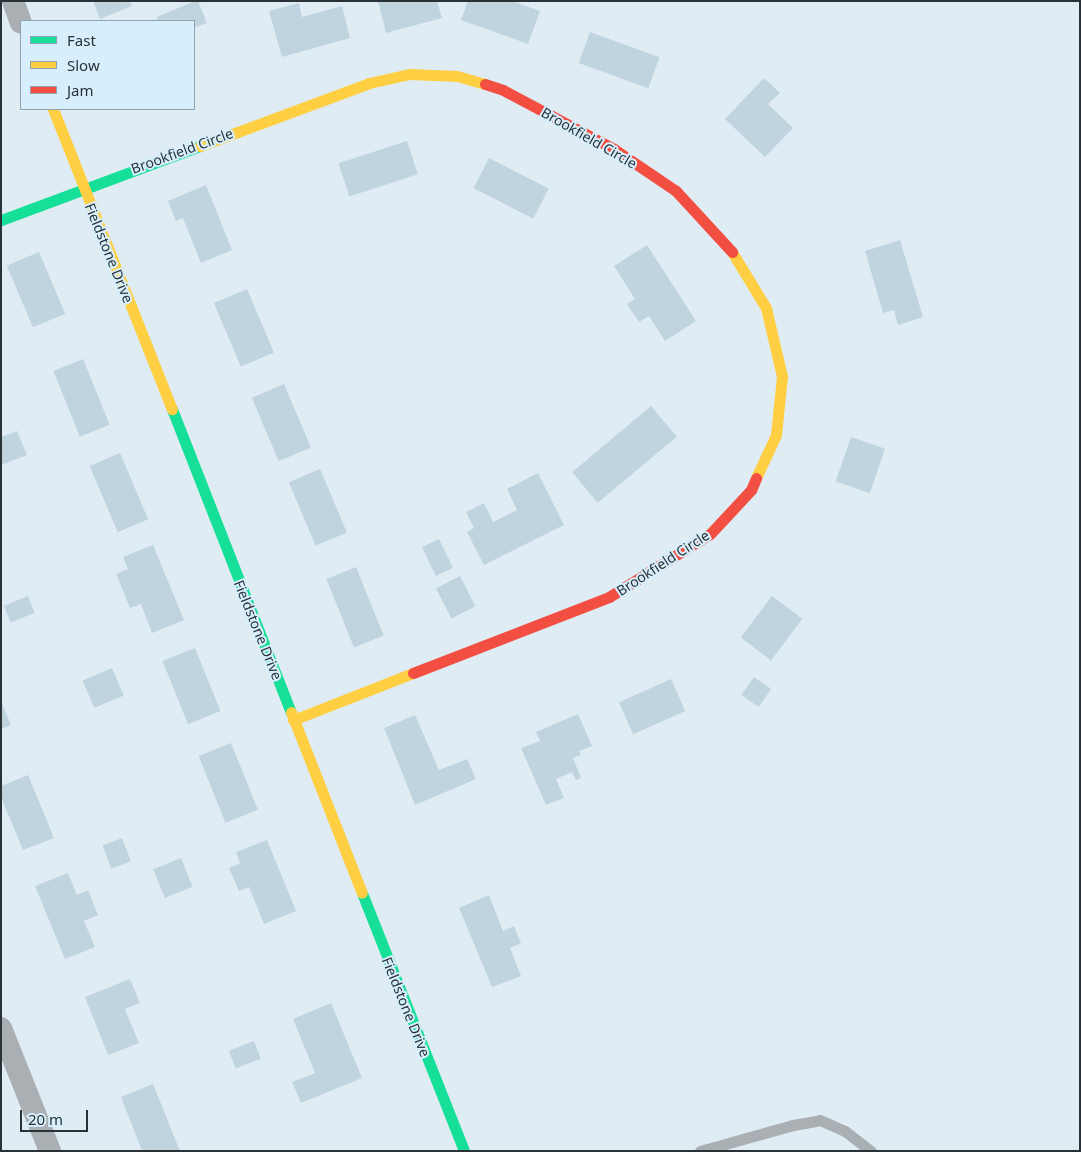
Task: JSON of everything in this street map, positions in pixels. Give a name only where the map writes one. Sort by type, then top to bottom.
[{"type":"street","points":[[13,1],[20,20]]},
{"type":"street","name":"Brookfield Circle","points":[[1,220],[369,83],[410,74],[457,76],[503,90],[614,149],[676,191],[727,244],[766,308],[782,376],[776,435],[751,490],[710,534],[609,597],[293,720]]},
{"type":"street","name":"Fieldstone Drive","points":[[53,110],[464,1151]]},
{"type":"street","points":[[1,1028],[50,1151]]},
{"type":"lane","points":[[700,1151],[793,1125],[820,1120],[845,1130],[871,1151]]},
{"type":"building","points":[[93,1],[130,1],[132,6],[100,19]]},
{"type":"building","points":[[198,1],[207,23],[195,28],[195,20],[158,20],[157,17]]},
{"type":"building","points":[[378,1],[437,1],[442,18],[386,33]]},
{"type":"building","points":[[468,1],[512,1],[540,11],[528,44],[461,20]]},
{"type":"building","points":[[299,3],[302,17],[342,6],[350,38],[282,57],[269,11]]},
{"type":"building","points":[[590,32],[660,57],[648,88],[579,63]]},
{"type":"building","points":[[764,78],[780,93],[768,104],[793,128],[765,157],[725,119]]},
{"type":"building","points":[[407,141],[418,174],[349,197],[339,163]]},
{"type":"building","points":[[489,158],[549,188],[533,219],[474,188]]},
{"type":"building","points":[[206,185],[232,250],[201,263],[183,218],[176,221],[168,201]]},
{"type":"building","points":[[900,240],[923,317],[898,325],[894,310],[883,313],[865,251]]},
{"type":"building","points":[[647,245],[696,321],[665,341],[649,316],[639,322],[627,304],[635,299],[614,266]]},
{"type":"building","points":[[39,252],[65,314],[33,327],[7,266]]},
{"type":"building","points":[[247,289],[274,353],[241,367],[214,303]]},
{"type":"building","points":[[83,359],[110,425],[80,437],[53,371]]},
{"type":"building","points":[[284,384],[311,448],[279,461],[252,398]]},
{"type":"building","points":[[651,406],[677,437],[598,503],[572,472]]},
{"type":"building","points":[[17,431],[27,455],[1,465],[1,437]]},
{"type":"building","points":[[851,437],[885,449],[870,493],[836,481]]},
{"type":"building","points":[[120,453],[148,519],[118,532],[90,466]]},
{"type":"building","points":[[320,469],[347,533],[316,546],[289,482]]},
{"type":"building","points":[[538,473],[564,525],[484,565],[467,532],[474,528],[466,512],[484,503],[493,522],[517,510],[507,489]]},
{"type":"building","points":[[439,539],[453,568],[436,576],[422,547]]},
{"type":"building","points":[[153,545],[184,620],[152,633],[141,604],[130,608],[116,574],[128,569],[123,557]]},
{"type":"building","points":[[356,567],[384,636],[354,648],[326,579]]},
{"type":"building","points":[[460,576],[475,606],[451,619],[436,588]]},
{"type":"building","points":[[28,596],[35,613],[11,622],[4,606]]},
{"type":"building","points":[[772,596],[802,619],[771,660],[741,638]]},
{"type":"building","points":[[195,648],[220,711],[188,724],[163,661]]},
{"type":"building","points":[[112,668],[124,696],[94,708],[83,681]]},
{"type":"building","points":[[754,677],[771,689],[759,707],[741,695]]},
{"type":"building","points":[[671,679],[685,711],[633,734],[619,702]]},
{"type":"building","points":[[1,701],[11,725],[1,729]]},
{"type":"building","points":[[578,714],[592,746],[579,751],[581,755],[573,758],[581,778],[576,780],[572,772],[556,779],[564,798],[546,805],[521,748],[540,741],[536,732]]},
{"type":"building","points":[[415,715],[439,770],[467,759],[476,779],[415,805],[384,728]]},
{"type":"building","points":[[231,743],[258,810],[226,823],[199,756]]},
{"type":"building","points":[[28,775],[54,838],[23,850],[1,797],[1,786]]},
{"type":"building","points":[[122,838],[131,861],[111,869],[102,846]]},
{"type":"building","points":[[267,840],[296,911],[264,924],[249,887],[239,891],[229,868],[240,863],[236,852]]},
{"type":"building","points":[[181,858],[193,887],[165,898],[153,869]]},
{"type":"building","points":[[68,873],[77,895],[88,890],[98,915],[84,921],[95,947],[65,959],[35,886]]},
{"type":"building","points":[[489,895],[503,931],[514,926],[521,943],[510,948],[521,976],[492,987],[459,908]]},
{"type":"building","points":[[130,979],[140,1003],[125,1009],[139,1043],[108,1055],[85,997]]},
{"type":"building","points":[[331,1003],[362,1078],[301,1103],[292,1082],[315,1073],[293,1019]]},
{"type":"building","points":[[254,1041],[261,1059],[236,1068],[229,1051]]},
{"type":"building","points":[[153,1084],[180,1151],[142,1151],[121,1097]]},
{"type":"traffic: fast","points":[[1,220],[200,146]]},
{"type":"traffic: fast","points":[[172,409],[291,712]]},
{"type":"traffic: fast","points":[[362,893],[464,1151]]},
{"type":"traffic: slow","points":[[200,146],[369,83],[410,74],[457,76],[485,84]]},
{"type":"traffic: slow","points":[[53,110],[172,409]]},
{"type":"traffic: slow","points":[[732,252],[766,308],[782,376],[776,435],[756,478]]},
{"type":"traffic: slow","points":[[293,720],[413,673]]},
{"type":"traffic: slow","points":[[291,712],[362,893]]},
{"type":"traffic: jam","points":[[485,84],[503,90],[614,149],[676,191],[732,252]]},
{"type":"traffic: jam","points":[[413,673],[609,597],[710,534],[751,490],[756,478]]}]
